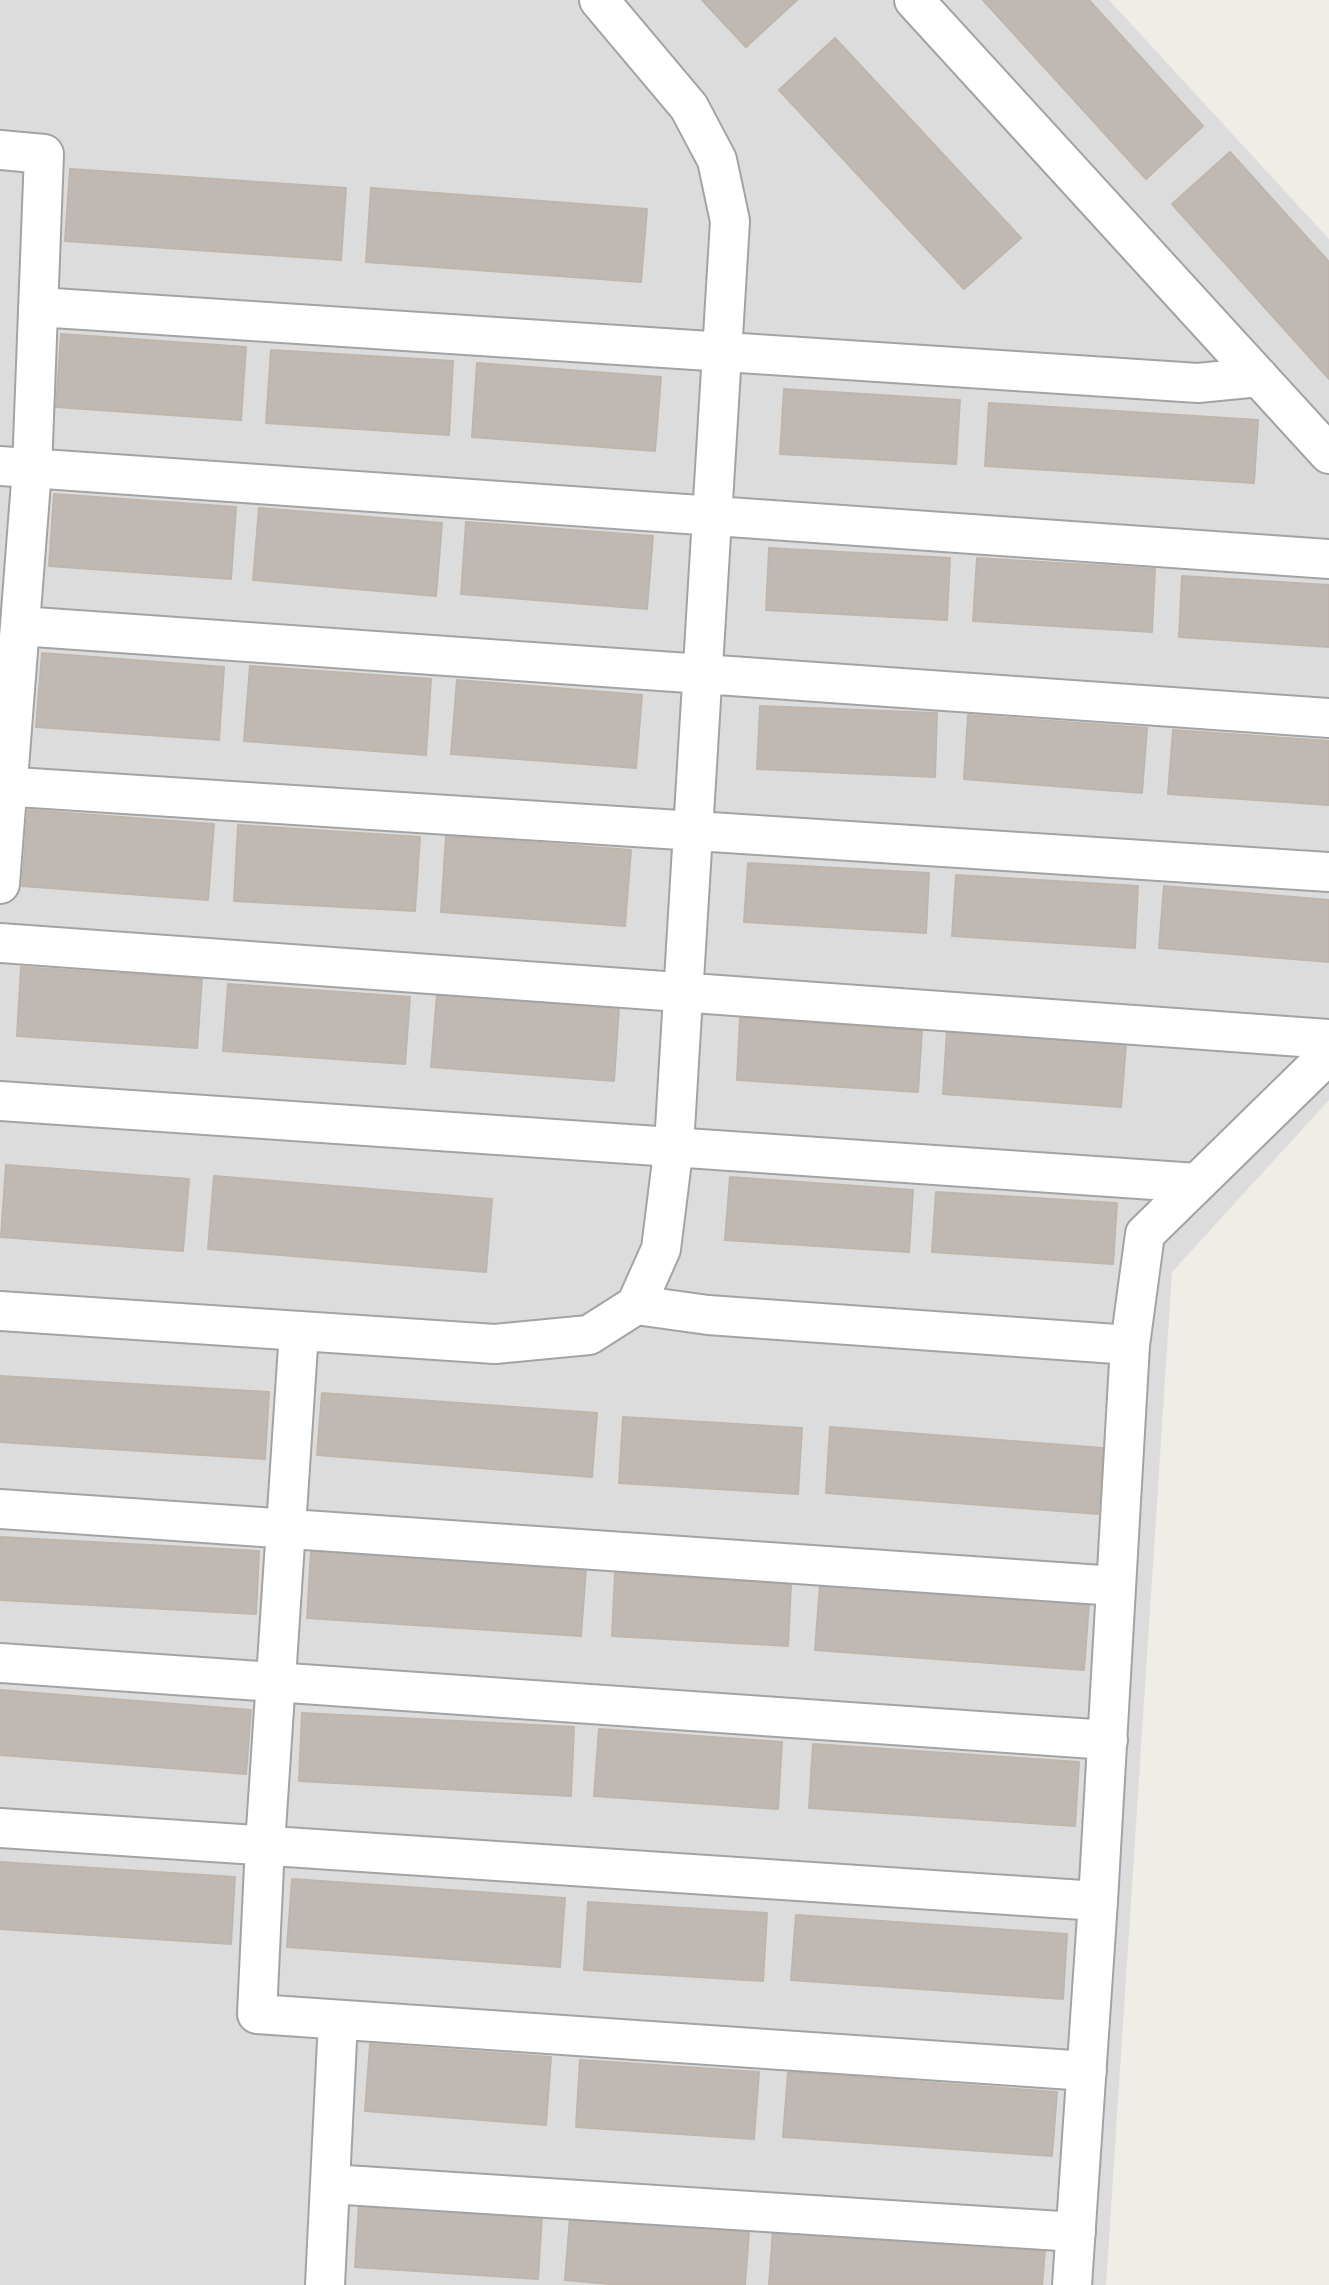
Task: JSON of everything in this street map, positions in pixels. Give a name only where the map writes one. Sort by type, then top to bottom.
[{"type":"street","points":[[0,1311],[495,1344],[590,1335],[636,1305],[661,1249],[674,1145],[730,221],[718,160],[689,107],[599,0]]},
{"type":"street","points":[[914,0],[1329,454]]},
{"type":"street","points":[[0,150],[44,154],[38,307],[16,468],[20,626],[4,786],[0,884]]},
{"type":"street","points":[[38,307],[1198,383],[1259,377]]},
{"type":"street","points":[[16,468],[1329,559]]},
{"type":"street","points":[[20,626],[1329,718]]},
{"type":"street","points":[[4,786],[1329,872]]},
{"type":"street","points":[[0,943],[1329,1039]]},
{"type":"street","points":[[1072,2285],[1108,1740],[1130,1345],[1136,1282],[1145,1234],[1329,1054]]},
{"type":"street","points":[[0,1101],[674,1145],[1197,1183]]},
{"type":"street","points":[[636,1305],[708,1315],[1130,1345]]},
{"type":"street","points":[[299,1331],[265,1845],[257,2014],[1087,2071]]},
{"type":"street","points":[[0,1509],[1116,1586]]},
{"type":"street","points":[[0,1663],[1108,1740]]},
{"type":"street","points":[[0,1828],[1098,1901]]},
{"type":"street","points":[[325,2285],[338,2020]]},
{"type":"street","points":[[330,2184],[1076,2232]]},
{"type":"shaded area","points":[[0,0],[1109,0],[1329,239],[1329,1100],[1172,1272],[1106,2285],[0,2285]]},
{"type":"building","points":[[702,0],[797,0],[746,47]]},
{"type":"building","points":[[983,0],[1089,0],[1203,126],[1146,179]]},
{"type":"building","points":[[835,38],[1021,238],[964,289],[779,90]]},
{"type":"building","points":[[1230,152],[1329,262],[1329,379],[1172,204]]},
{"type":"building","points":[[70,169],[346,188],[341,260],[65,241]]},
{"type":"building","points":[[371,188],[647,209],[641,282],[366,262]]},
{"type":"building","points":[[61,334],[246,347],[241,420],[56,407]]},
{"type":"building","points":[[271,350],[453,361],[449,435],[266,423]]},
{"type":"building","points":[[477,363],[661,377],[655,451],[472,437]]},
{"type":"building","points":[[784,389],[960,400],[956,464],[780,454]]},
{"type":"building","points":[[989,403],[1258,420],[1254,483],[985,466]]},
{"type":"building","points":[[54,494],[236,507],[231,579],[49,566]]},
{"type":"building","points":[[259,508],[442,523],[436,596],[253,580]]},
{"type":"building","points":[[466,522],[653,536],[647,609],[461,594]]},
{"type":"building","points":[[769,548],[950,558],[947,620],[766,610]]},
{"type":"building","points":[[977,558],[1155,569],[1152,632],[973,621]]},
{"type":"building","points":[[1182,576],[1329,585],[1329,647],[1179,637]]},
{"type":"building","points":[[42,653],[224,667],[219,740],[36,727]]},
{"type":"building","points":[[250,666],[431,679],[426,755],[244,741]]},
{"type":"building","points":[[457,680],[642,695],[636,768],[451,754]]},
{"type":"building","points":[[760,706],[937,713],[935,777],[757,769]]},
{"type":"building","points":[[968,715],[1147,728],[1142,793],[964,779]]},
{"type":"building","points":[[1173,730],[1329,741],[1329,805],[1168,794]]},
{"type":"building","points":[[28,810],[214,824],[208,900],[22,886]]},
{"type":"building","points":[[238,825],[420,837],[415,911],[234,901]]},
{"type":"building","points":[[446,836],[631,850],[625,926],[441,912]]},
{"type":"building","points":[[748,863],[929,873],[926,933],[744,922]]},
{"type":"building","points":[[956,875],[1138,886],[1135,948],[952,936]]},
{"type":"building","points":[[1164,886],[1329,900],[1329,962],[1159,948]]},
{"type":"building","points":[[21,967],[202,979],[197,1048],[17,1036]]},
{"type":"building","points":[[228,984],[410,997],[405,1064],[223,1051]]},
{"type":"building","points":[[437,994],[619,1008],[614,1081],[431,1067]]},
{"type":"building","points":[[740,1018],[922,1031],[918,1092],[737,1080]]},
{"type":"building","points":[[947,1031],[1126,1044],[1121,1107],[943,1094]]},
{"type":"building","points":[[6,1165],[189,1179],[183,1251],[1,1237]]},
{"type":"building","points":[[214,1176],[492,1199],[486,1272],[208,1249]]},
{"type":"building","points":[[730,1177],[913,1190],[909,1252],[725,1240]]},
{"type":"building","points":[[936,1192],[1117,1203],[1113,1264],[932,1252]]},
{"type":"building","points":[[0,1376],[269,1392],[265,1459],[0,1442]]},
{"type":"building","points":[[322,1393],[597,1413],[592,1477],[317,1455]]},
{"type":"building","points":[[623,1417],[802,1428],[798,1494],[619,1483]]},
{"type":"building","points":[[830,1427],[1103,1448],[1098,1514],[826,1493]]},
{"type":"building","points":[[0,1537],[259,1551],[256,1614],[0,1600]]},
{"type":"building","points":[[311,1551],[586,1569],[581,1636],[307,1618]]},
{"type":"building","points":[[615,1573],[791,1584],[788,1646],[612,1636]]},
{"type":"building","points":[[820,1584],[1089,1604],[1084,1670],[815,1650]]},
{"type":"building","points":[[0,1690],[251,1710],[246,1774],[0,1755]]},
{"type":"building","points":[[302,1713],[574,1727],[571,1796],[299,1781]]},
{"type":"building","points":[[599,1729],[782,1742],[778,1809],[594,1796]]},
{"type":"building","points":[[813,1744],[1079,1762],[1075,1826],[809,1808]]},
{"type":"building","points":[[0,1862],[235,1877],[231,1944],[0,1929]]},
{"type":"building","points":[[292,1879],[565,1898],[560,1967],[287,1947]]},
{"type":"building","points":[[588,1902],[767,1913],[763,1981],[584,1970]]},
{"type":"building","points":[[796,1915],[1067,1934],[1063,1999],[791,1980]]},
{"type":"building","points":[[370,2044],[551,2057],[546,2125],[365,2111]]},
{"type":"building","points":[[580,2060],[759,2072],[754,2139],[576,2127]]},
{"type":"building","points":[[788,2072],[1057,2092],[1052,2156],[783,2137]]},
{"type":"building","points":[[359,2204],[542,2216],[538,2279],[355,2267]]},
{"type":"building","points":[[570,2217],[749,2232],[745,2285],[620,2285],[565,2280]]},
{"type":"building","points":[[773,2230],[1045,2250],[1042,2285],[769,2285]]}]
